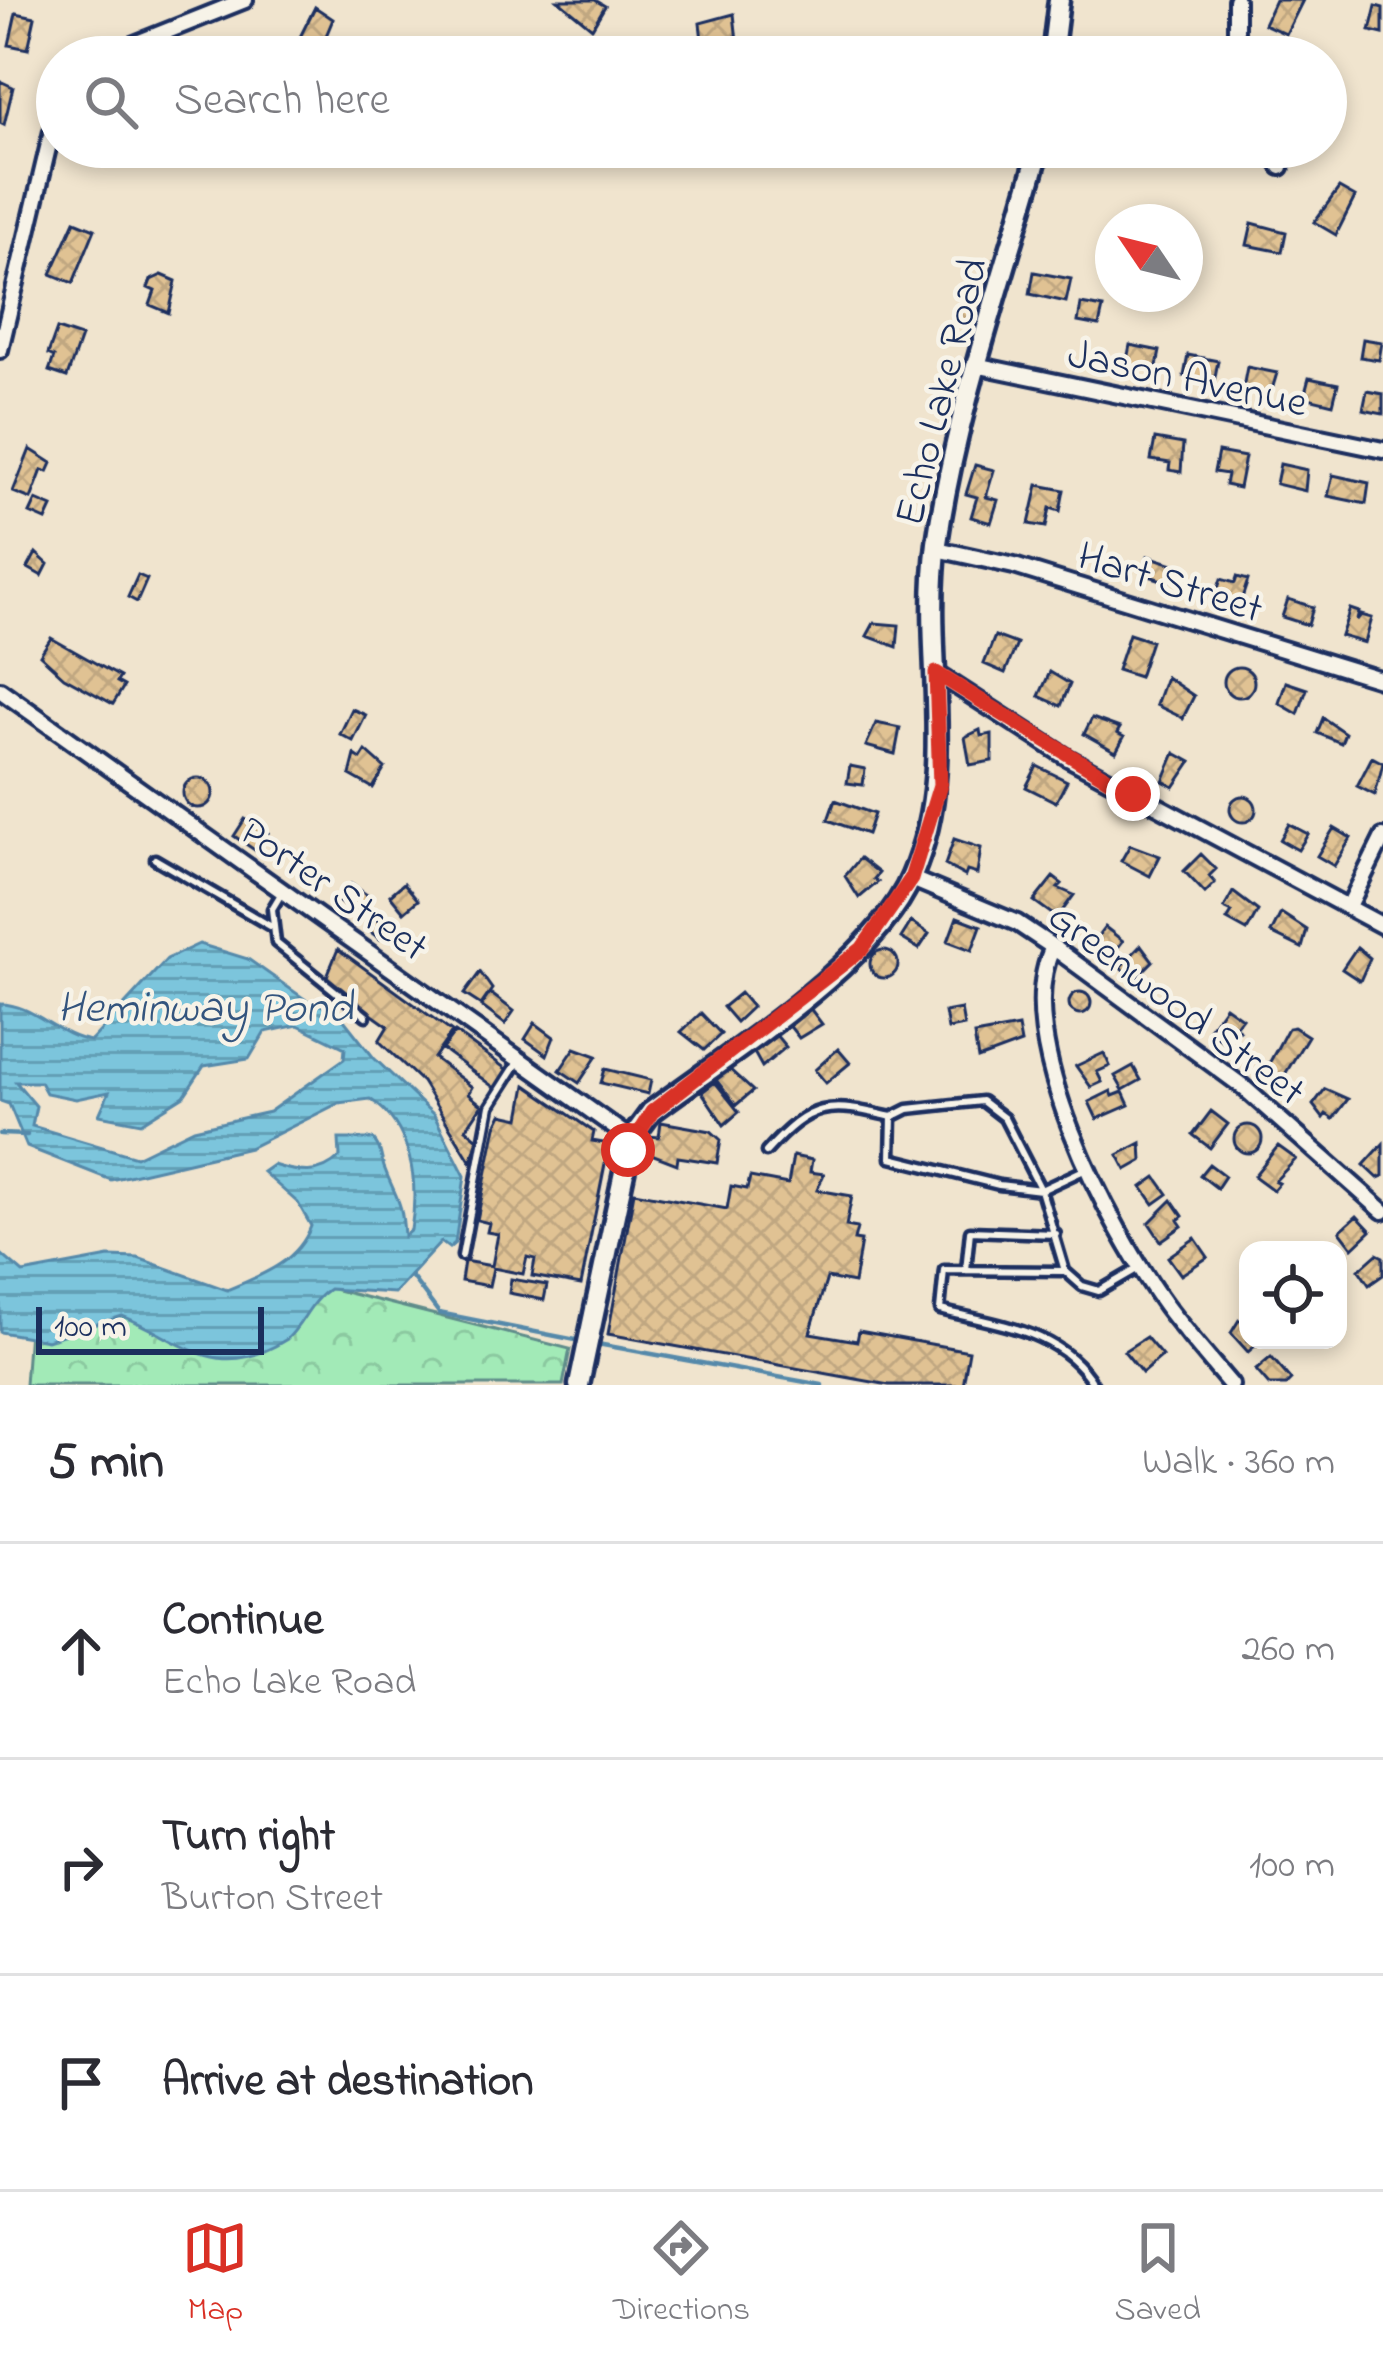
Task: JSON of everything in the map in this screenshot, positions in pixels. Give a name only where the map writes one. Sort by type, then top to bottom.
[{"type":"main road","points":[[1055,36],[1059,0]]},
{"type":"main road","name":"Echo Lake Road","points":[[631,1139],[652,1112],[862,949],[911,879],[940,785],[937,549],[1034,168]]},
{"type":"main road","points":[[579,1385],[631,1139]]},
{"type":"street","points":[[155,36],[245,0]]},
{"type":"street","points":[[1236,0],[1236,36]]},
{"type":"street","points":[[0,350],[43,168]]},
{"type":"street","name":"Jason Avenue","points":[[980,366],[1383,450]]},
{"type":"street","name":"Hart Street","points":[[937,549],[1014,566],[1383,680]]},
{"type":"street","points":[[936,673],[1068,758],[1350,904],[1383,926]]},
{"type":"street","name":"Porter Street","points":[[0,689],[631,1139]]},
{"type":"street","points":[[1350,904],[1383,837]]},
{"type":"street","name":"Greenwood Street","points":[[911,879],[1017,923],[1053,947],[1242,1086],[1383,1211]]},
{"type":"street","points":[[1053,947],[1043,966],[1041,1004],[1057,1093],[1141,1267],[1231,1385]]},
{"type":"lane","points":[[155,859],[270,926]]},
{"type":"lane","points":[[283,891],[272,909],[270,926],[276,943],[365,1016]]},
{"type":"lane","points":[[462,1256],[490,1106],[520,1059]]},
{"type":"lane","points":[[766,1152],[790,1124],[828,1106],[892,1117],[908,1108],[982,1101],[1004,1118],[1041,1190],[1065,1271],[1082,1286],[1099,1291],[1141,1267]]},
{"type":"lane","points":[[892,1117],[891,1158],[999,1186],[1041,1190],[1089,1167]]},
{"type":"lane","points":[[966,1270],[970,1232],[1056,1234]]},
{"type":"lane","points":[[1065,1271],[944,1270],[940,1310],[1058,1344],[1081,1363],[1094,1385]]},
{"type":"green space","points":[[317,1285],[570,1349],[563,1385],[25,1385],[31,1303],[171,1306]]},
{"type":"water","name":"Heminway Pond","points":[[199,944],[248,959],[306,1000],[337,1011],[374,1058],[434,1115],[465,1176],[455,1243],[449,1248],[441,1242],[394,1293],[329,1289],[287,1339],[240,1358],[201,1354],[122,1316],[47,1340],[0,1332],[0,1253],[23,1273],[109,1257],[138,1258],[227,1290],[266,1273],[297,1249],[311,1226],[298,1203],[263,1172],[273,1165],[300,1171],[325,1168],[340,1157],[339,1139],[373,1139],[400,1206],[404,1236],[411,1230],[413,1175],[404,1140],[384,1110],[370,1099],[339,1103],[249,1148],[111,1180],[27,1147],[9,1104],[0,1101],[0,1004],[23,1009],[91,1041],[167,959]],"holes":[[[298,1025],[345,1048],[344,1059],[269,1112],[194,1129],[136,1157],[32,1126],[36,1106],[16,1082],[40,1082],[46,1093],[76,1099],[109,1092],[99,1115],[141,1123],[184,1096],[204,1066],[249,1059],[265,1032]]]},
{"type":"building","points":[[558,0],[595,0],[605,6],[592,28]]},
{"type":"building","points":[[1275,0],[1303,0],[1286,34],[1264,24]]},
{"type":"building","points":[[1376,6],[1383,8],[1383,34],[1370,31]]},
{"type":"building","points":[[315,7],[333,19],[326,36],[300,36]]},
{"type":"building","points":[[16,13],[35,17],[28,49],[9,45]]},
{"type":"building","points":[[734,14],[736,36],[702,36],[700,23]]},
{"type":"building","points":[[0,81],[13,87],[4,125],[0,123]]},
{"type":"building","points":[[1339,188],[1355,197],[1336,235],[1314,222]]},
{"type":"building","points":[[75,221],[95,229],[73,283],[51,274]]},
{"type":"building","points":[[1252,223],[1286,232],[1282,252],[1247,245]]},
{"type":"building","points":[[1034,272],[1071,279],[1066,302],[1030,294]]},
{"type":"building","points":[[162,275],[176,281],[169,313],[150,305],[155,291],[148,288],[151,280]]},
{"type":"building","points":[[1081,304],[1102,312],[1099,326],[1078,322]]},
{"type":"building","points":[[959,305],[974,309],[970,325],[955,322]]},
{"type":"building","points":[[57,329],[81,337],[67,377],[49,371],[54,357],[48,354]]},
{"type":"building","points":[[1363,339],[1382,342],[1379,360],[1360,357]]},
{"type":"building","points":[[1130,345],[1160,351],[1156,371],[1126,365]]},
{"type":"building","points":[[1188,355],[1218,361],[1214,382],[1184,376]]},
{"type":"building","points":[[1247,367],[1277,373],[1271,393],[1243,388]]},
{"type":"building","points":[[1309,378],[1338,384],[1333,404],[1304,397]]},
{"type":"building","points":[[1367,391],[1383,394],[1383,414],[1363,410]]},
{"type":"building","points":[[1155,439],[1183,444],[1181,472],[1169,470],[1170,463],[1151,460]]},
{"type":"building","points":[[30,449],[52,463],[48,472],[42,470],[31,499],[13,492]]},
{"type":"building","points":[[1218,452],[1245,457],[1239,488],[1225,485],[1227,474],[1214,472]]},
{"type":"building","points":[[1280,464],[1307,470],[1305,491],[1276,484]]},
{"type":"building","points":[[975,465],[994,470],[986,497],[998,500],[991,523],[971,517],[977,497],[966,494]]},
{"type":"building","points":[[1333,475],[1369,483],[1366,504],[1328,496]]},
{"type":"building","points":[[1038,485],[1064,490],[1060,511],[1050,508],[1046,527],[1029,524]]},
{"type":"building","points":[[36,500],[52,507],[46,520],[30,513]]},
{"type":"building","points":[[36,553],[48,564],[42,576],[28,568]]},
{"type":"building","points":[[1148,556],[1173,564],[1168,582],[1143,574]]},
{"type":"building","points":[[138,575],[147,579],[137,602],[128,597]]},
{"type":"building","points":[[1237,577],[1248,580],[1240,604],[1215,597],[1221,579],[1235,583]]},
{"type":"building","points":[[1288,599],[1313,607],[1308,625],[1282,617]]},
{"type":"building","points":[[1350,609],[1359,612],[1357,620],[1361,615],[1372,618],[1365,643],[1341,636]]},
{"type":"building","points":[[874,623],[899,625],[897,647],[867,636]]},
{"type":"building","points":[[1129,634],[1151,641],[1139,677],[1117,670]]},
{"type":"building","points":[[995,636],[1017,644],[1005,673],[984,664]]},
{"type":"building","points":[[51,638],[120,677],[117,682],[124,686],[113,704],[64,677],[40,655]]},
{"type":"building","points":[[1239,667],[1254,682],[1239,697],[1224,682]]},
{"type":"building","points":[[1050,672],[1070,684],[1061,706],[1039,696]]},
{"type":"building","points":[[1166,677],[1194,696],[1183,718],[1156,705]]},
{"type":"building","points":[[1286,682],[1307,689],[1298,714],[1279,703]]},
{"type":"building","points":[[352,709],[366,715],[353,741],[340,734]]},
{"type":"building","points":[[1092,718],[1120,728],[1117,733],[1124,737],[1116,752],[1084,734]]},
{"type":"building","points":[[1323,718],[1345,733],[1341,743],[1317,733]]},
{"type":"building","points":[[876,723],[900,728],[895,754],[866,746]]},
{"type":"building","points":[[980,730],[981,736],[992,734],[992,761],[970,765],[965,737]]},
{"type":"building","points":[[366,751],[385,768],[373,788],[350,775],[355,755],[361,759]]},
{"type":"building","points":[[1175,753],[1191,762],[1174,787],[1163,781]]},
{"type":"building","points":[[1372,757],[1383,763],[1375,795],[1357,786]]},
{"type":"building","points":[[850,766],[865,769],[863,785],[847,783]]},
{"type":"building","points":[[1037,766],[1067,781],[1056,802],[1026,787]]},
{"type":"building","points":[[198,778],[213,793],[198,808],[183,793]]},
{"type":"building","points":[[1243,796],[1256,809],[1243,822],[1230,809]]},
{"type":"building","points":[[835,800],[874,814],[867,834],[828,820]]},
{"type":"building","points":[[245,819],[268,833],[256,851],[234,836]]},
{"type":"building","points":[[1289,824],[1308,834],[1298,850],[1280,840]]},
{"type":"building","points":[[1334,828],[1351,838],[1334,866],[1317,856]]},
{"type":"building","points":[[954,839],[981,848],[977,874],[967,871],[965,876],[945,865]]},
{"type":"building","points":[[1130,845],[1160,856],[1150,876],[1121,861]]},
{"type":"building","points":[[1201,854],[1216,869],[1209,876],[1215,883],[1205,893],[1184,871]]},
{"type":"building","points":[[860,858],[879,873],[874,879],[878,882],[859,898],[845,876]]},
{"type":"building","points":[[1053,877],[1062,884],[1058,888],[1074,895],[1060,914],[1034,901]]},
{"type":"building","points":[[404,883],[418,900],[404,912],[390,895]]},
{"type":"building","points":[[351,884],[370,897],[361,917],[339,902]]},
{"type":"building","points":[[1233,892],[1258,911],[1247,931],[1227,920],[1232,912],[1224,908]]},
{"type":"building","points":[[1281,913],[1307,930],[1302,948],[1271,933]]},
{"type":"building","points":[[373,917],[388,928],[380,939],[365,928]]},
{"type":"building","points":[[957,917],[981,926],[972,950],[948,941]]},
{"type":"building","points":[[911,922],[929,934],[919,949],[901,938]]},
{"type":"building","points":[[1105,927],[1123,941],[1109,959],[1093,943]]},
{"type":"building","points":[[1141,945],[1153,961],[1135,979],[1120,967]]},
{"type":"building","points":[[1357,947],[1370,958],[1360,981],[1342,969]]},
{"type":"building","points":[[338,949],[452,1032],[434,1058],[472,1087],[468,1094],[482,1105],[466,1129],[478,1139],[471,1162],[422,1082],[379,1041],[388,1026],[325,981]]},
{"type":"building","points":[[884,950],[894,954],[898,964],[894,974],[884,978],[874,974],[870,964],[874,954]]},
{"type":"building","points":[[480,972],[492,989],[481,1005],[464,994]]},
{"type":"building","points":[[1080,992],[1091,1003],[1080,1014],[1069,1003]]},
{"type":"building","points":[[490,993],[514,1011],[505,1024],[481,1006]]},
{"type":"building","points":[[740,993],[752,1007],[736,1022],[723,1007]]},
{"type":"building","points":[[1225,1006],[1242,1018],[1235,1027],[1239,1030],[1224,1042],[1208,1030]]},
{"type":"building","points":[[809,1007],[822,1024],[799,1038],[788,1024]]},
{"type":"building","points":[[961,1009],[964,1026],[948,1029],[945,1012]]},
{"type":"building","points":[[701,1013],[721,1034],[704,1050],[681,1032]]},
{"type":"building","points":[[535,1023],[554,1037],[547,1055],[525,1039]]},
{"type":"building","points":[[1018,1027],[1021,1043],[978,1059],[974,1035]]},
{"type":"building","points":[[1288,1028],[1308,1036],[1281,1081],[1265,1071]]},
{"type":"building","points":[[455,1032],[509,1071],[496,1089],[442,1049]]},
{"type":"building","points":[[775,1034],[786,1047],[762,1067],[752,1049]]},
{"type":"building","points":[[575,1048],[597,1056],[579,1083],[560,1070]]},
{"type":"building","points":[[838,1049],[850,1063],[826,1083],[815,1070]]},
{"type":"building","points":[[1104,1053],[1110,1066],[1097,1072],[1102,1082],[1091,1087],[1076,1066]]},
{"type":"building","points":[[1133,1066],[1141,1080],[1123,1090],[1115,1076]]},
{"type":"building","points":[[727,1067],[753,1091],[736,1105],[716,1080]]},
{"type":"building","points":[[605,1069],[651,1080],[648,1094],[601,1083]]},
{"type":"building","points":[[715,1082],[739,1112],[724,1125],[702,1092]]},
{"type":"building","points":[[526,1085],[594,1132],[592,1141],[609,1144],[581,1285],[532,1276],[535,1259],[527,1257],[523,1274],[493,1268],[489,1286],[461,1281],[464,1261],[492,1266],[498,1234],[487,1232],[489,1223],[477,1220],[496,1126],[502,1114],[520,1118]]},
{"type":"building","points":[[1325,1089],[1348,1099],[1333,1119],[1326,1114],[1323,1118],[1313,1105]]},
{"type":"building","points":[[1111,1091],[1113,1096],[1123,1092],[1129,1105],[1097,1119],[1089,1102]]},
{"type":"building","points":[[1211,1111],[1228,1124],[1210,1148],[1193,1135]]},
{"type":"building","points":[[661,1122],[711,1131],[721,1140],[717,1163],[678,1157],[677,1164],[646,1152],[648,1136],[659,1137]]},
{"type":"building","points":[[1248,1125],[1258,1129],[1262,1139],[1258,1149],[1248,1153],[1238,1149],[1234,1139],[1238,1129]]},
{"type":"building","points":[[1141,1143],[1142,1161],[1126,1170],[1118,1155]]},
{"type":"building","points":[[1383,1144],[1383,1176],[1378,1178],[1364,1165]]},
{"type":"building","points":[[1278,1146],[1296,1159],[1275,1181],[1279,1183],[1273,1190],[1254,1176]]},
{"type":"building","points":[[793,1156],[812,1160],[810,1172],[824,1174],[817,1190],[852,1196],[846,1226],[857,1228],[854,1240],[861,1241],[854,1283],[827,1278],[810,1333],[857,1341],[859,1331],[969,1351],[963,1385],[889,1385],[608,1334],[634,1192],[727,1209],[731,1186],[747,1189],[750,1177],[788,1184]]},
{"type":"building","points":[[1209,1164],[1225,1176],[1217,1188],[1200,1175]]},
{"type":"building","points":[[1156,1177],[1168,1194],[1154,1204],[1142,1187]]},
{"type":"building","points":[[1172,1200],[1183,1216],[1178,1220],[1182,1226],[1161,1241],[1149,1223]]},
{"type":"building","points":[[1357,1216],[1371,1231],[1353,1248],[1340,1231]]},
{"type":"building","points":[[1195,1238],[1208,1257],[1181,1275],[1168,1257]]},
{"type":"building","points":[[1377,1254],[1383,1257],[1383,1275],[1369,1285],[1359,1270]]},
{"type":"building","points":[[511,1279],[547,1285],[544,1300],[509,1293]]},
{"type":"building","points":[[1146,1337],[1162,1356],[1142,1373],[1124,1351]]},
{"type":"building","points":[[1271,1357],[1291,1380],[1286,1385],[1269,1385],[1256,1370]]},
{"type":"waterway","points":[[0,1134],[27,1135]]},
{"type":"waterway","points":[[411,1276],[439,1313],[581,1341]]},
{"type":"waterway","points":[[592,1343],[822,1385]]},
{"type":"route","points":[[628,1150],[652,1112],[862,949],[911,879],[940,785],[936,673],[1133,794]]}]
